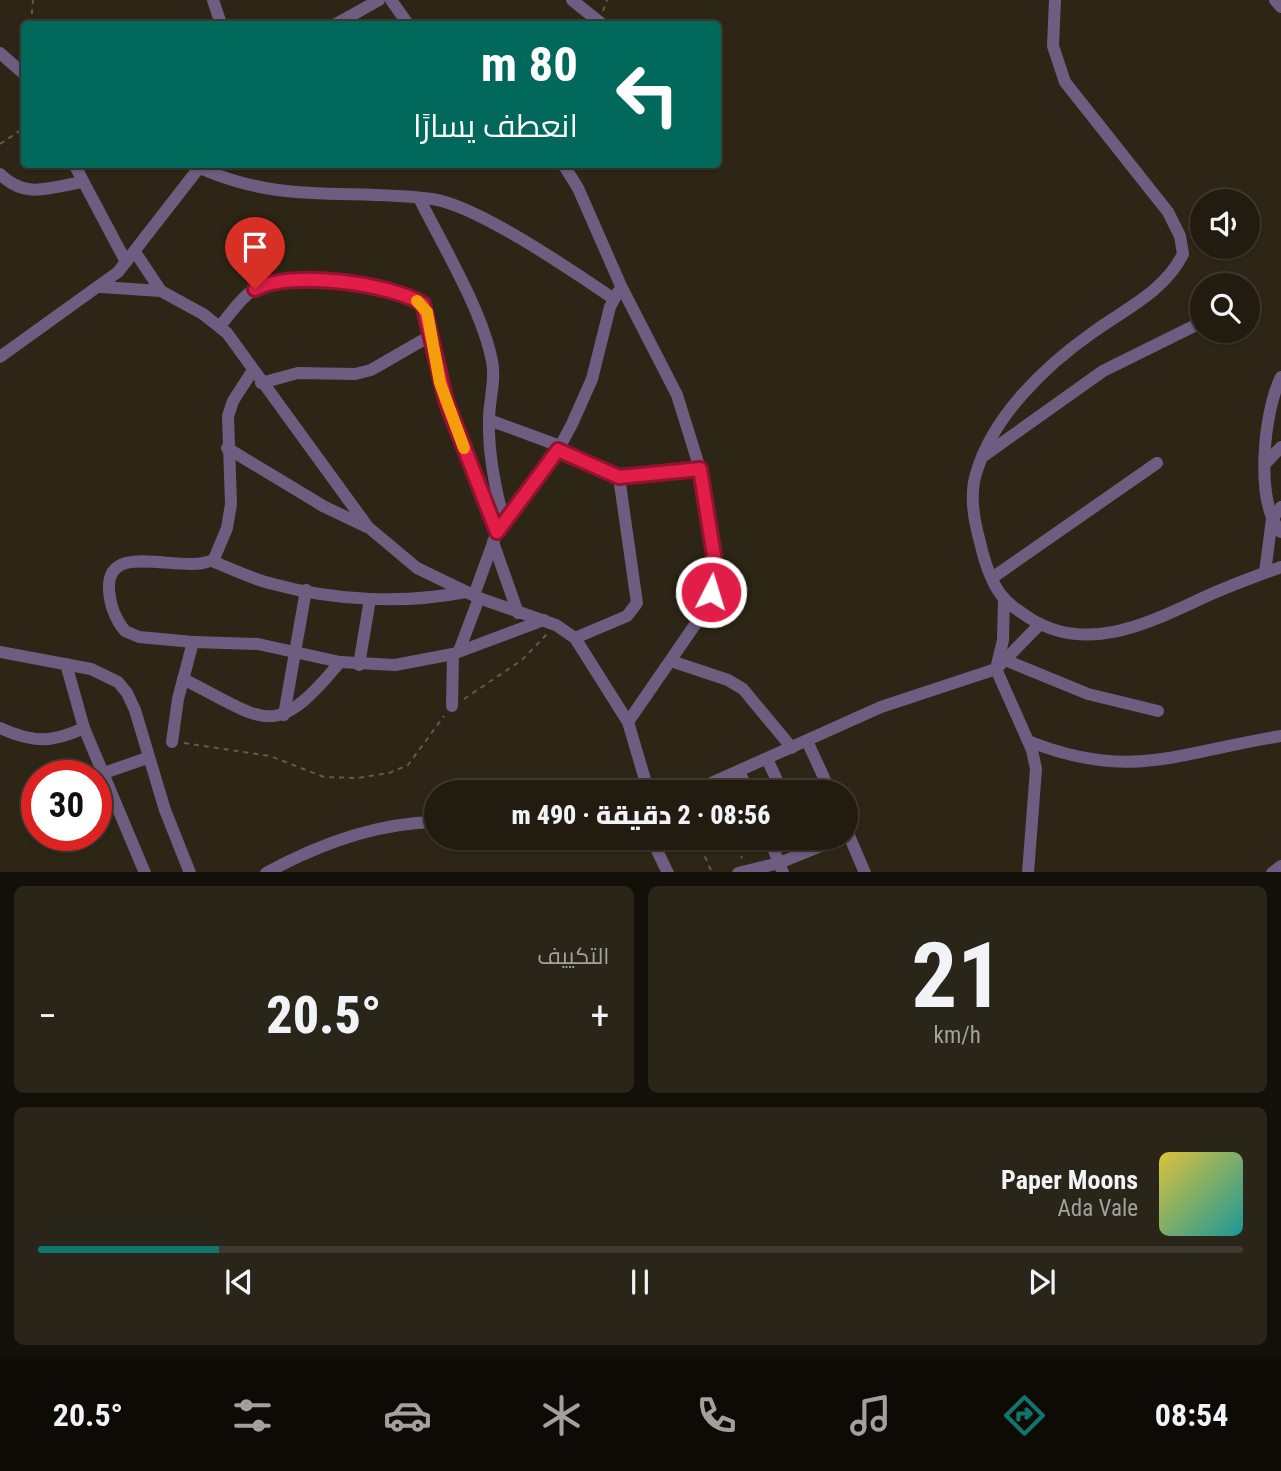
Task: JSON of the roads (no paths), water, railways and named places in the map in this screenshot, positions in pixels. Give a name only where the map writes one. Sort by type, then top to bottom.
[{"type":"street","points":[[213,0],[219,21]]},
{"type":"street","points":[[342,21],[381,0],[405,21]]},
{"type":"street","points":[[572,0],[598,21]]},
{"type":"street","points":[[1055,0],[1053,46],[1059,71],[1076,99],[1168,212],[1180,236],[1183,254],[1164,283],[1090,334],[1048,370],[1007,416],[982,457],[975,476],[973,503],[978,537],[992,578],[1004,598],[1040,624],[1087,635],[1128,629],[1281,567]]},
{"type":"street","points":[[1275,0],[1281,6]]},
{"type":"street","points":[[0,53],[21,71]]},
{"type":"street","points":[[76,168],[131,257],[161,291],[220,326],[368,527],[417,568],[473,595],[550,623],[575,638],[628,722],[645,780]]},
{"type":"street","points":[[1,354],[47,320],[101,287],[131,257],[199,168]]},
{"type":"street","points":[[205,168],[227,180],[272,191],[419,198],[443,202],[470,213],[559,263],[614,299]]},
{"type":"street","points":[[566,168],[578,188],[621,286],[668,375],[700,469],[714,556],[713,583],[701,615],[628,722]]},
{"type":"street","points":[[0,174],[9,183],[26,191],[83,181]]},
{"type":"street","points":[[419,198],[487,343],[494,373],[489,420],[498,532],[518,613]]},
{"type":"street","points":[[220,326],[250,292],[260,286],[334,281],[361,283],[416,300],[426,309],[446,401],[498,532]]},
{"type":"street","points":[[452,706],[456,652],[473,595],[498,532],[559,448],[592,379],[614,299],[621,286]]},
{"type":"street","points":[[101,287],[161,291]]},
{"type":"street","points":[[982,457],[1103,372],[1190,329]]},
{"type":"street","points":[[261,383],[298,373],[355,374],[371,370],[430,336]]},
{"type":"street","points":[[212,561],[227,528],[231,504],[227,448],[230,408],[253,370]]},
{"type":"street","points":[[1281,377],[1270,412],[1266,463],[1267,500],[1272,519],[1281,531]]},
{"type":"street","points":[[489,420],[559,448],[619,477],[700,469]]},
{"type":"street","points":[[1266,463],[1281,447]]},
{"type":"street","points":[[227,448],[323,506],[368,527]]},
{"type":"street","points":[[992,578],[1157,463]]},
{"type":"street","points":[[575,638],[627,616],[637,603],[619,477]]},
{"type":"street","points":[[1265,572],[1272,519],[1281,507]]},
{"type":"street","points":[[473,595],[409,600],[370,599],[272,584],[212,561],[191,564],[130,562],[114,569],[110,578],[110,600],[125,631],[139,637],[258,644],[359,665],[395,665],[456,652],[550,623]]},
{"type":"street","points":[[284,715],[306,590]]},
{"type":"street","points":[[1004,598],[1001,664],[1035,760],[1037,781],[1029,838],[1028,872]]},
{"type":"street","points":[[359,665],[370,599]]},
{"type":"street","points":[[719,780],[881,707],[1001,664],[1040,624]]},
{"type":"street","points":[[172,742],[183,679],[193,642]]},
{"type":"street","points":[[0,652],[91,669],[118,682],[135,710],[147,758],[190,872]]},
{"type":"street","points":[[671,661],[728,680],[743,690],[792,748]]},
{"type":"street","points":[[183,679],[253,714],[267,718],[284,715],[302,704],[340,662]]},
{"type":"street","points":[[66,664],[84,728],[98,760]]},
{"type":"street","points":[[1001,664],[1088,694],[1158,711]]},
{"type":"street","points":[[0,728],[20,737],[43,742],[84,728]]},
{"type":"street","points":[[1028,741],[1075,758],[1139,763],[1162,761],[1281,736]]},
{"type":"street","points":[[807,741],[825,780]]},
{"type":"street","points":[[112,770],[147,758]]},
{"type":"street","points":[[767,759],[777,780]]},
{"type":"street","points":[[739,771],[743,780]]},
{"type":"street","points":[[112,793],[145,872]]},
{"type":"street","points":[[268,872],[328,843],[366,831],[424,822]]},
{"type":"street","points":[[657,850],[668,872]]},
{"type":"street","points":[[774,850],[781,868]]},
{"type":"street","points":[[743,871],[781,868],[800,850]]},
{"type":"street","points":[[853,850],[864,872]]}]
